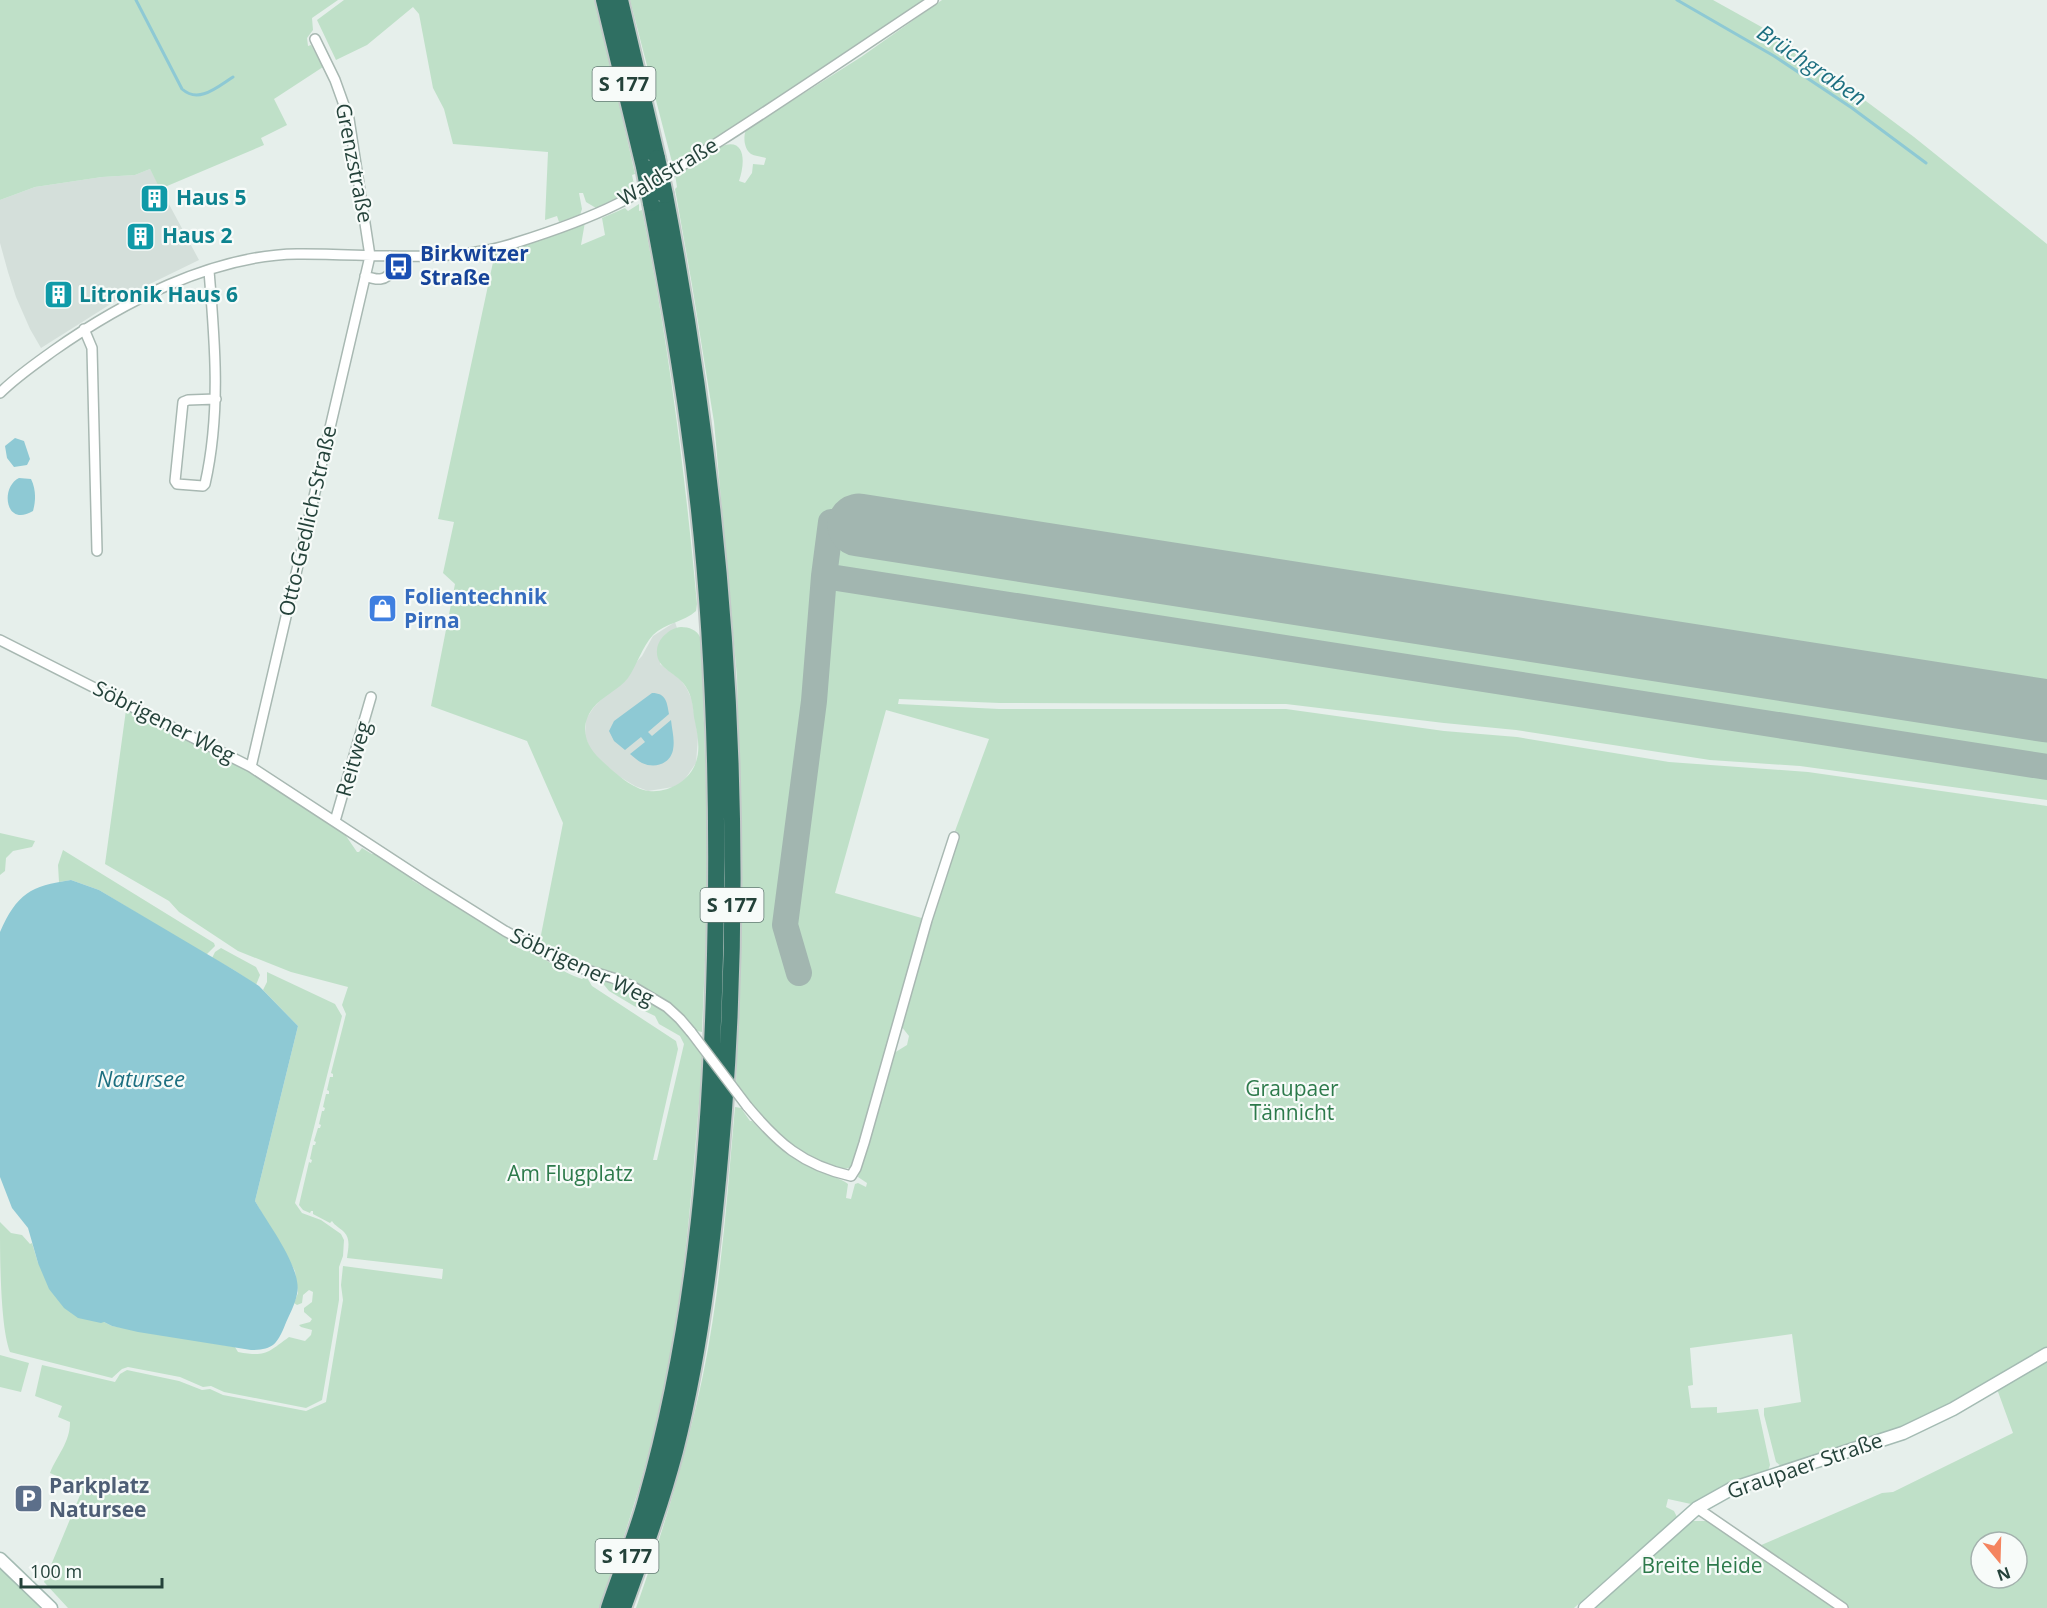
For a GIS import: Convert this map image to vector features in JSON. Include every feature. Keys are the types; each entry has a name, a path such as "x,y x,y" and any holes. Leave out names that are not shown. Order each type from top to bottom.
{"highway":[{"name":"S 177","path":"604,0 651,162"},
{"name":"S 177","path":"609,1608 646,1503 679,1365 690,1294 710,1090 718,872 708,618 689,424 668,288 658,199 620,0"},
{"name":"S 177","path":"623,1608 652,1528 674,1452 693,1372 705,1301 729,1037 733,870 729,712 723,615 703,421 682,285 658,199"}],"street":[{"name":"Waldstraße","path":"370,256 474,252 503,246 586,218 618,204 789,97 933,0"},
{"name":"Grenzstraße","path":"315,39 335,80 349,119 370,256"},
{"path":"0,393 84,328 147,294 209,271 240,262 285,255 370,256"},
{"name":"Otto-Gedlich-Straße","path":"251,767 370,256"},
{"path":"365,276 376,280 387,277 392,270 390,256"},
{"path":"209,271 215,337 216,399 215,425 206,484 203,486 177,484 175,481 183,402 216,399"},
{"path":"84,328 92,348 97,551"},
{"name":"Söbrigener Weg","path":"0,640 251,767 427,882 538,950 564,963 613,978 648,995 680,1018 747,1106 779,1142 825,1169 851,1176 864,1143 927,920 954,837"},
{"name":"Reitweg","path":"335,822 371,697"},
{"name":"Graupaer Straße","path":"1585,1608 1696,1508 1731,1489 1903,1433 1953,1409 2047,1354"},
{"path":"1696,1508 1843,1608"},
{"path":"0,1559 51,1608"}],"shaded area":[{"path":"150,169 199,260 117,300 41,348 16,297 8,272 0,243 0,200 35,187 102,177 135,175"},
{"path":"675,622 677,628 666,634 660,664 681,680 692,700 698,737 696,763 683,782 673,787 648,791 615,774 591,751 585,736 586,719 594,707 642,656 653,636"}],"green space":[{"path":"0,0 338,0 312,18 313,30 307,38 308,46 311,45 323,67 274,99 287,125 261,138 264,145 160,189 150,169 135,175 102,177 35,187 0,200"},
{"path":"344,0 594,0 635,174 632,175 635,189 596,208 586,202 583,193 579,193 582,209 580,215 559,222 557,216 545,220 548,152 453,144 444,109 433,88 419,14 413,7 367,45 336,60 317,20"},
{"path":"630,0 926,0 673,166"},
{"name":"Graupaer Tännicht","path":"942,0 1713,0 1783,39 1914,137 2047,244 2047,800 1800,766 1710,760 1516,730 1286,704 1000,703 899,699 898,704 999,709 1286,709 1444,731 1517,737 1669,762 1808,772 2047,806 2047,1347 1951,1405 1901,1429 1781,1466 1776,1462 1764,1408 1801,1402 1792,1334 1690,1348 1693,1385 1688,1386 1691,1408 1717,1407 1717,1413 1758,1409 1770,1465 1768,1471 1728,1484 1691,1504 1668,1499 1666,1507 1674,1511 1677,1517 1574,1608 636,1608 673,1493 703,1375 719,1275 735,1107 741,1108 750,1121 793,1158 848,1184 846,1198 851,1199 855,1184 866,1187 867,1183 858,1177 894,1053 907,1045 909,1036 901,1026 930,920 958,832 955,831 989,739 886,710 835,893 925,919 853,1167 839,1170 824,1165 783,1140 757,1113 736,1083 742,875 737,677 714,422 675,189 677,187 675,174 702,156 728,144 735,145 742,153 739,181 745,183 752,173 753,164 764,165 766,158 749,152 745,143 746,130 861,57"},
{"path":"639,204 639,211 642,210 668,357 697,604 696,611 691,615 653,635 628,678 593,708 585,728 588,741 595,754 616,774 636,787 649,791 664,790 684,780 693,769 698,751 692,702 682,682 660,662 657,650 662,638 677,628 690,628 699,635 702,644 703,666 708,854 702,1032 697,1031 685,1016 683,1017 670,1006 564,959 539,945 563,823 527,741 431,706 455,584 443,573 454,522 438,519 495,253 585,222 581,245 605,235 602,218 625,208 628,211"},
{"name":"Am Flugplatz","path":"126,710 265,780 344,833 357,852 362,848 372,854 375,853 413,877 412,880 516,942 516,947 521,949 524,947 574,976 582,979 586,976 592,986 676,1041 678,1049 653,1160 657,1160 684,1044 680,1036 659,1024 655,1016 609,991 600,980 602,978 635,993 666,1012 684,1029 683,1031 703,1056 686,1248 669,1363 656,1425 639,1487 599,1608 68,1608 44,1582 83,1488 50,1473 66,1443 70,1422 58,1417 62,1406 35,1396 42,1365 115,1382 120,1374 127,1370 179,1381 202,1390 210,1389 223,1395 306,1411 326,1402 343,1300 341,1285 343,1266 442,1279 443,1269 347,1258 348,1241 344,1232 332,1221 330,1223 313,1214 313,1211 310,1213 303,1210 299,1205 309,1162 311,1163 312,1160 310,1159 313,1145 316,1142 314,1141 321,1125 319,1124 325,1108 323,1107 326,1094 329,1094 327,1090 330,1077 333,1077 331,1073 346,1014 342,1005 348,987 291,972 238,951 179,912 169,901 105,864"},
{"path":"0,833 35,841 32,847 13,851 6,858 5,871 0,875"},
{"path":"63,850 214,943 215,946 206,955 99,890 71,880 59,882 58,865"},
{"path":"221,948 256,967 260,975 256,985 212,958"},
{"path":"267,972 335,1004 342,1016 295,1203 302,1213 321,1220 341,1234 344,1240 343,1256 339,1267 339,1300 322,1400 306,1408 224,1392 211,1386 203,1387 180,1377 128,1367 112,1378 10,1352 2,1308 0,1222 11,1233 22,1235 30,1244 32,1243 38,1263 104,1322 112,1326 235,1347 238,1352 255,1354 271,1350 289,1337 305,1341 311,1335 312,1330 299,1325 310,1322 312,1319 304,1312 304,1308 312,1302 313,1292 309,1290 303,1295 302,1303 297,1305 294,1303 298,1293 295,1271 255,1201 298,1026 263,990 267,982"},
{"path":"0,1355 29,1363 21,1392 0,1387"},
{"path":"2047,1360 2047,1608 1848,1608 1759,1546 1882,1493 1893,1492 2013,1433 1997,1389"},
{"name":"Breite Heide","path":"1708,1519 1838,1608 1593,1608 1690,1521"},
{"path":"0,1564 45,1608 0,1608"}],"water":[{"path":"15,438 24,441 30,459 27,465 14,467 7,458 5,446"},
{"path":"19,478 31,479 35,491 33,511 24,515 16,514 8,504 9,489"},
{"path":"652,693 663,696 669,714 648,732 652,736 671,720 674,742 669,759 661,764 647,765 630,754 645,742 641,737 625,750 614,741 609,731 614,721"},
{"name":"Natursee","path":"71,880 99,890 259,986 298,1026 255,1201 290,1260 297,1284 295,1302 282,1332 276,1342 269,1347 251,1350 138,1332 104,1322 78,1318 64,1308 49,1289 38,1263 28,1228 12,1208 0,1177 0,932 12,909 26,894 45,885"}],"waterway":[{"path":"136,0 182,89 195,95 201,94 233,77"},
{"name":"Brüchgraben","path":"1677,0 1774,56 1852,108 1926,163"}],"taxiway":[{"path":"859,525 831,522 824,576 2047,767"},
{"path":"799,973 785,925 814,701 824,576"}],"runway":[{"path":"859,525 2047,711"}],"place":[{"name":"Haus 5","path":"155,198"},
{"name":"Haus 2","path":"141,236"},
{"name":"Birkwitzer Straße","path":"399,266"},
{"name":"Litronik Haus 6","path":"58,295"},
{"name":"Folientechnik Pirna","path":"383,609"},
{"name":"Parkplatz Natursee","path":"28,1498"}]}
